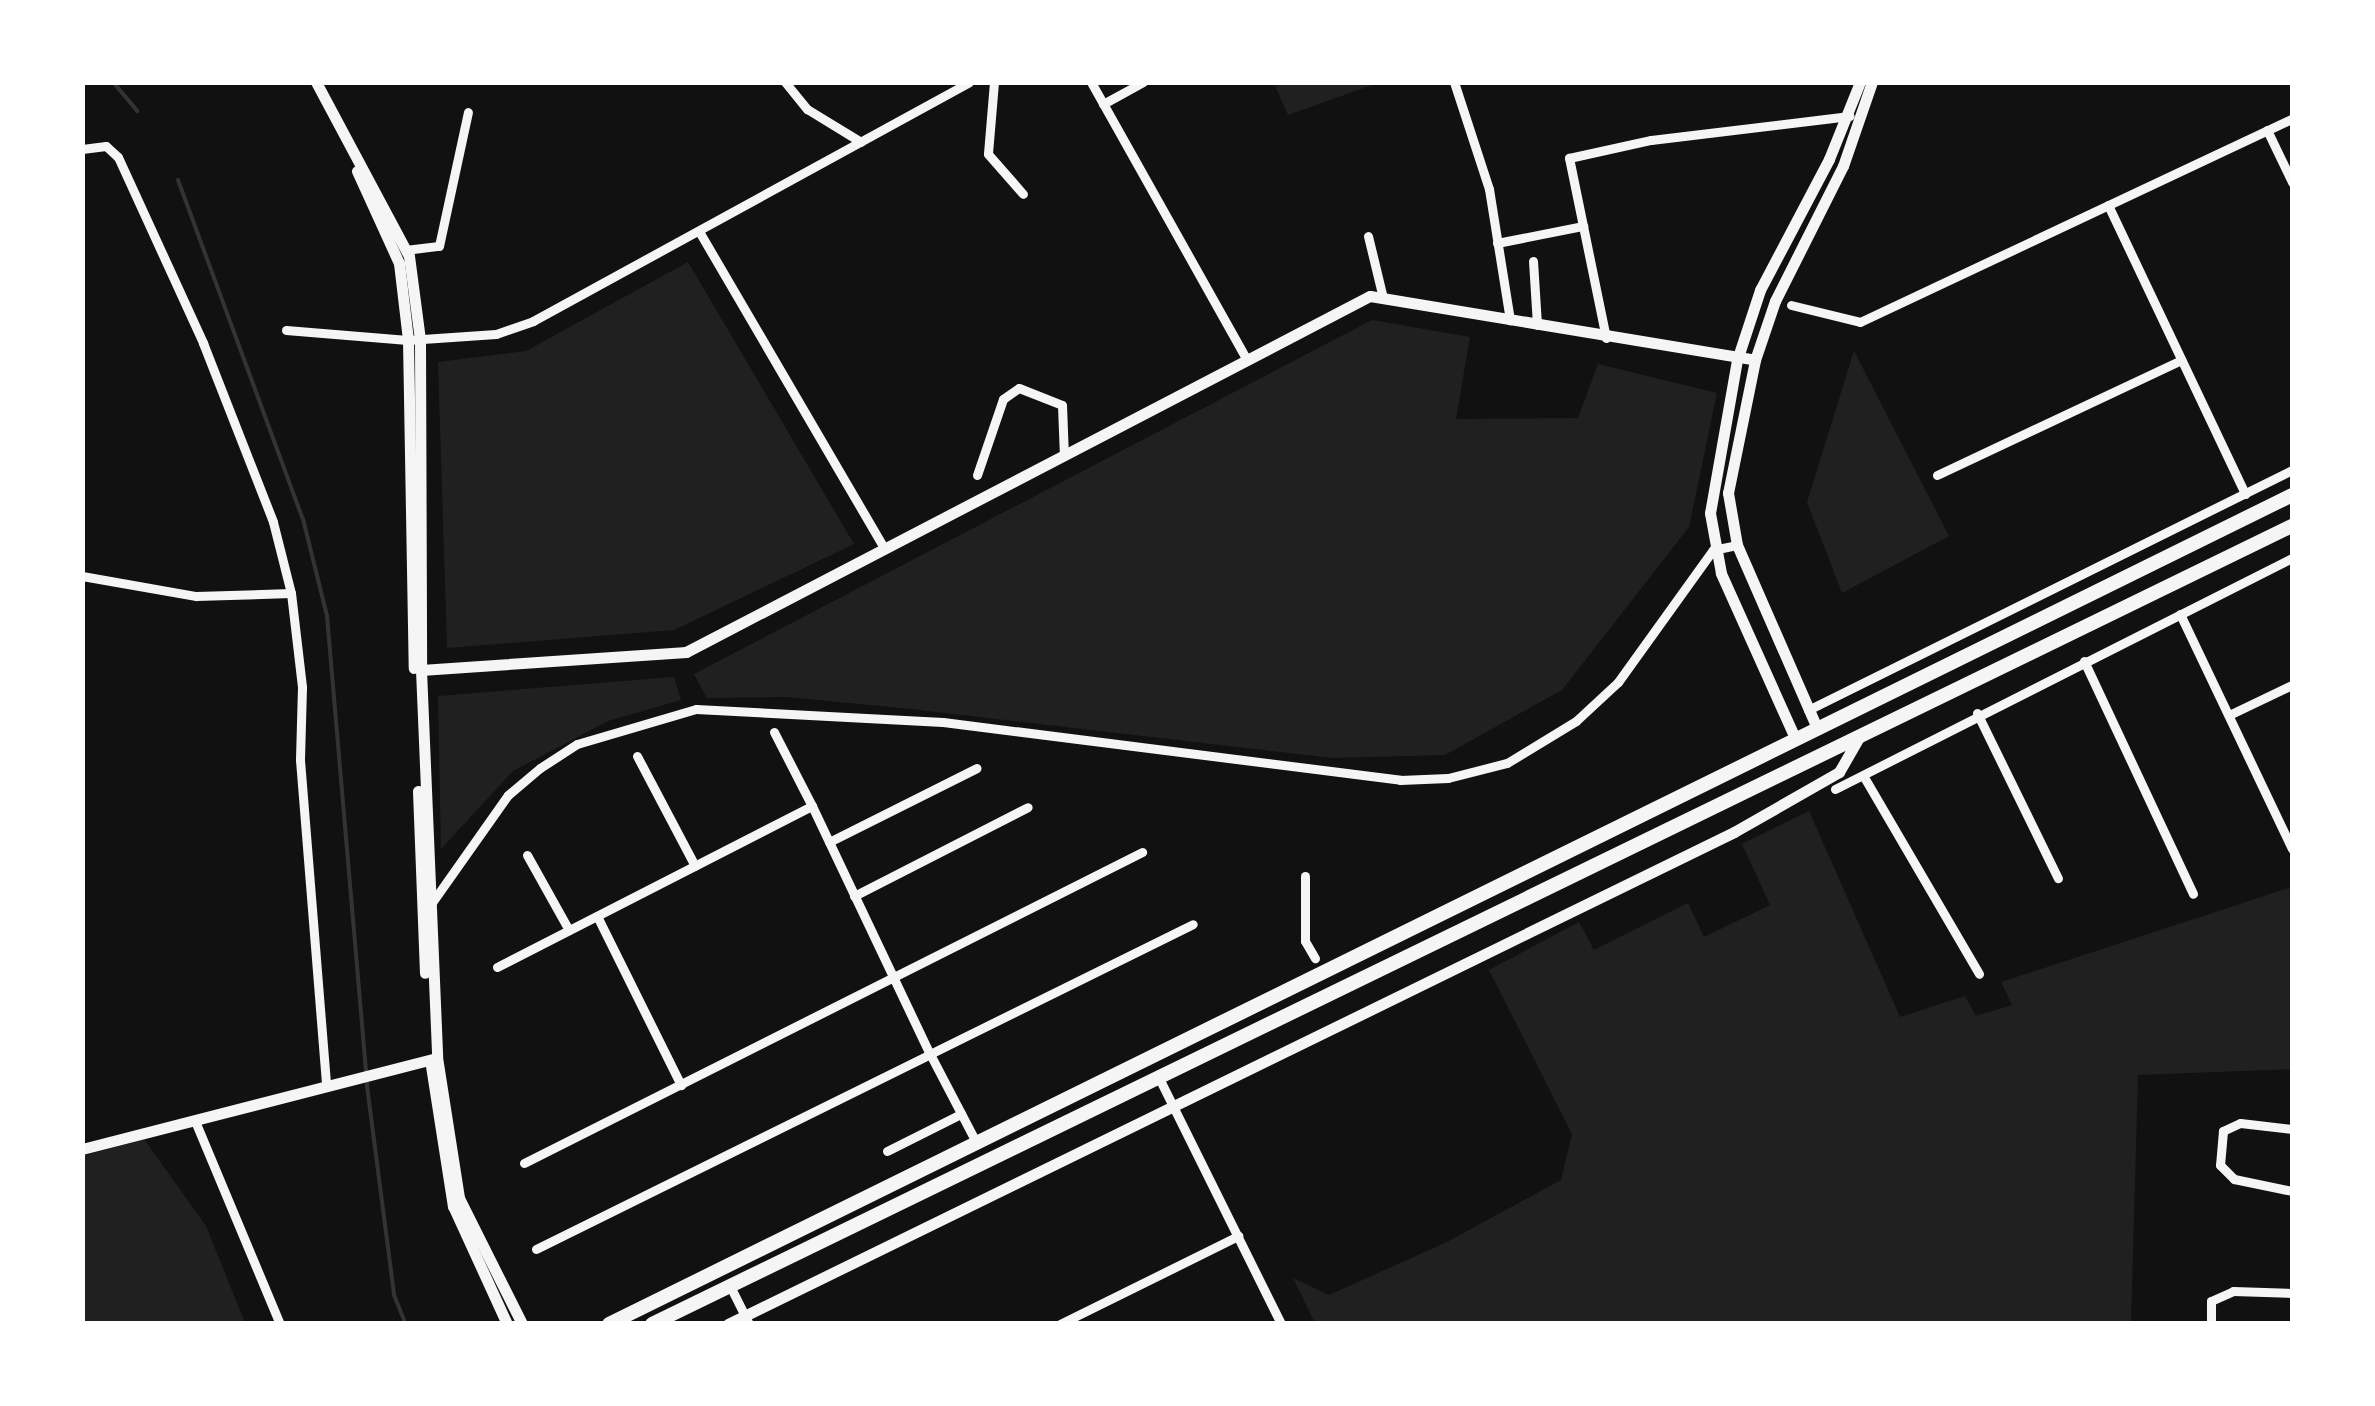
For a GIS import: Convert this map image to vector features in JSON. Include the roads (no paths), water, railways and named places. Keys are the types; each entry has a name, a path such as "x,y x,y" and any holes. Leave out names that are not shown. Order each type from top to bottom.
{"main road":[{"path":"609,1324 2292,495"},
{"path":"652,1324 2292,526"}],"street":[{"path":"316,82 405,250 414,340 434,1058 454,1206 507,1324"},
{"path":"286,330 414,340 496,334 533,322 969,82"},
{"path":"994,82 988,154 1023,194"},
{"path":"1091,82 1247,360"},
{"path":"1104,104 1143,82"},
{"path":"1454,82 1489,189 1510,320"},
{"path":"1795,738 1713,550 1710,513 1737,360 1760,290 1850,116 1860,82"},
{"path":"1816,728 1738,545 1728,493 1754,360 1775,301 1843,166 1872,82"},
{"path":"785,83 807,109 862,142"},
{"path":"405,250 439,246 468,112"},
{"path":"1606,340 1570,158 1650,140 1850,116"},
{"path":"1791,305 1860,322 2292,119"},
{"path":"2267,130 2292,182"},
{"path":"82,149 106,146 118,157 205,348 273,522 291,593 326,1084"},
{"path":"351,148 362,187 399,263 414,340 434,1058 459,1198 522,1324"},
{"path":"1829,159 1843,166"},
{"path":"2108,205 2244,494"},
{"path":"1496,243 1583,226"},
{"path":"700,232 886,548"},
{"path":"1368,236 1383,298"},
{"path":"1533,261 1536,325"},
{"path":"422,670 686,652 1370,296 1606,340 1754,360"},
{"path":"1937,475 2181,360"},
{"path":"977,475 1003,399 1018,388 1062,405 1064,456"},
{"path":"1808,710 2292,470"},
{"path":"430,908 508,794 540,768 614,730 696,708 943,722 1400,780 1448,778 1507,763 1576,721 1618,682 1713,550 1738,545"},
{"path":"1836,790 1977,713 2292,558"},
{"path":"82,576 196,596 291,593"},
{"path":"2180,614 2292,849"},
{"path":"1752,644 1776,634"},
{"path":"2084,661 2194,894"},
{"path":"1774,689 1796,681"},
{"path":"2229,715 2292,685"},
{"path":"1977,713 2058,878"},
{"path":"774,732 976,1142"},
{"path":"728,1324 747,1319 1734,832 1838,772 1858,739"},
{"path":"637,756 696,866"},
{"path":"829,842 978,768"},
{"path":"1864,777 1979,974"},
{"path":"497,967 812,806"},
{"path":"854,896 1028,807"},
{"path":"524,1163 1142,852"},
{"path":"527,855 569,930"},
{"path":"1306,876 1305,941 1315,958"},
{"path":"597,916 681,1085"},
{"path":"536,1249 1192,924"},
{"path":"82,1149 434,1058"},
{"path":"1158,1076 1281,1324"},
{"path":"887,1151 962,1114"},
{"path":"195,1121 280,1324"},
{"path":"2292,1129 2240,1122 2223,1131 2220,1165 2234,1179 2292,1191"},
{"path":"1066,1322 1238,1236"},
{"path":"730,1286 747,1319"},
{"path":"2212,1324 2211,1302 2233,1291 2292,1293"}],"waterway":[{"path":"113,82 137,111"},
{"path":"178,180 303,519 327,616 367,1086 394,1295 406,1324"}]}
